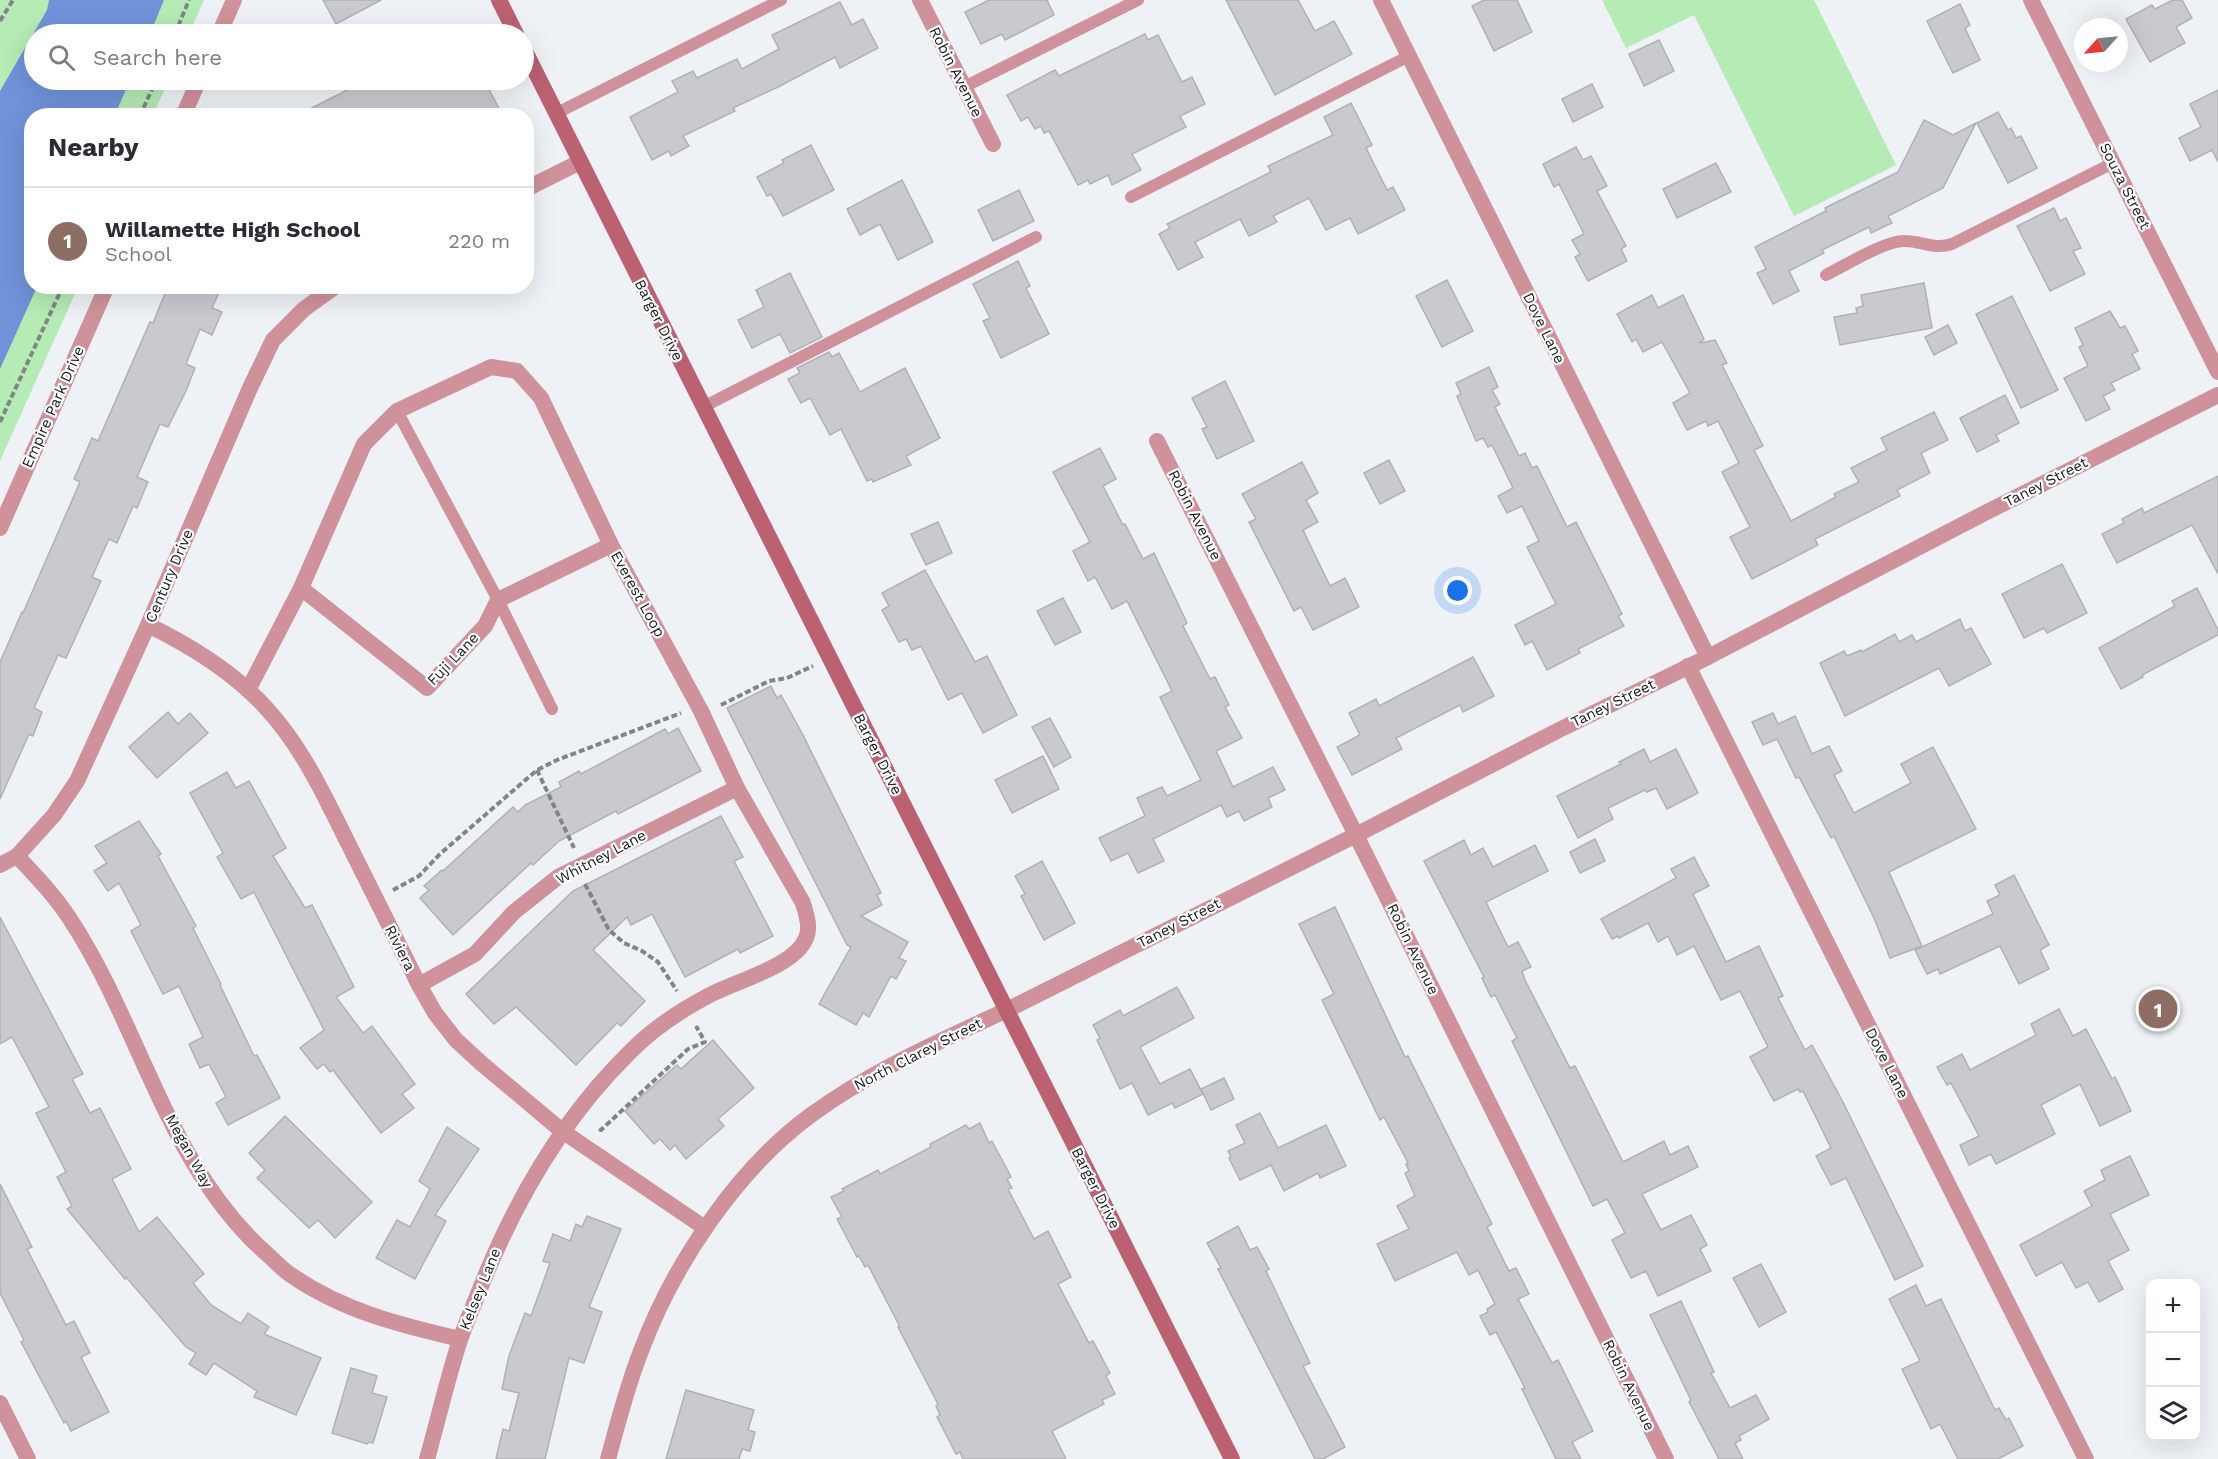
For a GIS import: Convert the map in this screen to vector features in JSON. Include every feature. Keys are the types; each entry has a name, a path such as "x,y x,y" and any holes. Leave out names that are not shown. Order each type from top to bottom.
{"main road":[{"path":"499,0 511,24"},
{"name":"Barger Drive","path":"534,70 1232,1459"}],"street":[{"path":"223,24 234,0"},
{"name":"Robin Avenue","path":"920,0 993,144"},
{"name":"Dove Lane","path":"1381,0 1708,657"},
{"name":"Souza Street","path":"2031,0 2218,372"},
{"path":"187,108 195,90"},
{"path":"534,185 580,162"},
{"name":"Empire Park Drive","path":"0,528 103,294"},
{"name":"Century Drive","path":"0,865 17,856 54,815 77,781 273,340 304,309 325,294"},
{"name":"Everest Loop","path":"248,690 301,588 364,444 397,411 491,367 517,371 541,398 611,545 701,711 737,788 802,903 808,921 806,938 796,952 782,962 687,1008 664,1022 630,1051 594,1088 562,1131"},
{"name":"Taney Street","path":"1007,1010 1356,835 1559,730 1708,657 2218,395"},
{"name":"Robin Avenue","path":"1157,441 1666,1459"},
{"path":"498,600 611,545"},
{"name":"Fuji Lane","path":"301,588 427,688 485,626 498,600"},
{"name":"Riviera","path":"148,625 189,646 248,690 267,709 296,746 316,780 419,985 435,1013 456,1040 562,1131 705,1228"},
{"name":"Dove Lane","path":"1688,666 2086,1459"},
{"name":"Whitney Lane","path":"419,985 475,954 514,912 558,877 737,788"},
{"name":"Megan Way","path":"17,856 44,885 69,918 94,960 187,1153 218,1202 250,1239 290,1274 339,1303 390,1322 460,1339"},
{"name":"North Clarey Street","path":"608,1459 641,1350 665,1296 705,1228 735,1189 756,1166 810,1116 851,1088 904,1059 1007,1010"},
{"name":"Kelsey Lane","path":"427,1459 460,1339 490,1263 522,1195 562,1131"},
{"path":"0,1403 28,1459"}],"lane":[{"path":"555,114 781,0"},
{"path":"964,87 1138,0"},
{"path":"1131,197 1409,56"},
{"path":"1826,275 1890,244 1904,240 1941,248 1952,244 2113,163"},
{"path":"703,407 1036,237"},
{"path":"397,411 498,600 552,709"}],"path":[{"path":"0,21 14,0"},
{"path":"179,24 189,0"},
{"path":"144,108 152,90"},
{"path":"0,422 59,294"},
{"path":"376,898 419,876 440,854 537,770 557,760 686,711 701,711 717,707 769,681 787,678 830,659"},
{"path":"537,770 574,847 582,879 609,930 624,943 658,962 668,975 705,1042 688,1049 601,1130 576,1112"}],"green space":[{"path":"0,0 204,0 193,24 24,24 24,90 164,90 156,108 24,108 24,294 75,294 0,461"},
{"path":"1602,0 1814,0 1896,165 1794,216 1694,15 1626,48"}],"water":[{"path":"49,0 164,0 154,24 39,24 47,10"},
{"path":"24,50 24,90 126,90 118,108 24,108 24,294 34,294 0,369 0,91"}],"building":[{"path":"323,0 381,0 336,24"},
{"path":"989,0 1047,0 1054,15 1005,40 1002,34 981,44 965,12"},
{"path":"1226,0 1298,0 1315,31 1334,21 1352,54 1275,95"},
{"path":"1484,0 1517,0 1532,32 1494,51 1472,6"},
{"path":"2173,0 2182,0 2192,18 2176,27 2185,43 2150,62 2128,23 2128,18 2152,5 2155,9"},
{"path":"840,2 852,25 863,19 878,48 840,68 835,57 683,136 689,146 671,156 669,151 652,160 630,117 678,92 672,81 693,71 697,78 737,59 742,69 779,49 772,35"},
{"path":"1960,4 1970,25 1965,28 1980,60 1953,73 1927,21"},
{"path":"1145,34 1148,40 1158,35 1182,82 1192,77 1205,104 1180,116 1186,127 1132,154 1141,170 1112,185 1108,175 1090,184 1088,180 1078,185 1049,131 1044,133 1041,126 1035,129 1028,117 1021,121 1007,95 1055,70 1059,76"},
{"path":"1659,40 1674,71 1644,86 1629,54"},
{"path":"1592,84 1603,107 1573,122 1562,99"},
{"path":"347,90 489,90 499,108 312,108"},
{"path":"2218,90 2218,162 2212,150 2190,161 2179,138 2201,127 2190,104"},
{"path":"1351,103 1372,145 1366,148 1387,190 1393,187 1405,210 1358,234 1350,218 1326,230 1309,198 1273,216 1277,222 1249,236 1240,219 1195,242 1203,257 1178,270 1159,234 1170,228 1167,224 1271,172 1268,166 1333,135 1324,117"},
{"path":"1998,112 2008,130 2011,128 2016,138 2021,136 2037,168 2008,183 1977,123"},
{"path":"1924,120 1953,135 1976,123 1943,188 1888,216 1892,223 1871,233 1869,227 1822,250 1824,253 1789,271 1799,291 1773,304 1757,273 1766,269 1755,247 1826,211 1825,208 1898,172"},
{"path":"811,145 834,190 783,216 771,194 767,196 757,177 784,163 782,160"},
{"path":"1576,147 1583,160 1591,156 1607,186 1597,191 1626,246 1621,249 1627,261 1588,281 1575,257 1580,254 1572,240 1584,234 1559,184 1554,187 1543,164"},
{"path":"1716,163 1731,192 1677,218 1663,189"},
{"path":"902,180 933,242 898,260 880,224 860,235 847,209"},
{"path":"1019,190 1034,221 993,241 978,210"},
{"path":"2054,208 2060,221 2066,218 2081,248 2073,251 2085,274 2050,291 2017,226"},
{"path":"1018,261 1030,286 1026,288 1049,334 1001,358 983,321 990,318 973,284"},
{"path":"790,273 822,337 790,353 780,334 752,348 738,320 764,307 756,290"},
{"path":"1447,280 1473,331 1442,347 1416,296"},
{"path":"1924,283 1932,328 1840,345 1834,317 1857,313 1856,308 1863,306 1861,295"},
{"path":"165,294 218,294 212,308 222,312 212,335 200,329 186,364 195,368 186,391 168,427 160,424 137,477 148,482 137,508 133,506 117,543 109,539 92,577 101,581 66,658 58,655 34,708 42,712 33,736 29,734 0,799 0,662 80,482 74,479 92,438 98,441 150,322 153,323"},
{"path":"1652,295 1658,308 1683,295 1704,339 1699,343 1715,340 1727,363 1722,365 1763,446 1754,450 1791,521 1836,497 1834,494 1859,482 1851,468 1887,450 1881,438 1934,412 1948,440 1921,453 1930,473 1897,490 1900,496 1815,539 1818,545 1752,579 1730,537 1750,527 1722,472 1739,463 1718,421 1708,426 1706,421 1687,430 1673,403 1690,393 1662,342 1643,352 1636,339 1632,342 1617,314"},
{"path":"2012,296 2058,390 2021,408 1976,314"},
{"path":"2110,311 2120,328 2125,326 2138,351 2132,354 2140,369 2111,383 2115,390 2103,396 2110,409 2086,421 2064,378 2088,366 2079,347 2083,345 2075,328"},
{"path":"1948,325 1957,343 1934,355 1925,337"},
{"path":"829,352 832,357 839,353 860,392 905,368 940,438 906,456 911,465 873,482 872,479 867,481 841,429 830,435 810,398 801,403 788,379 800,373 797,368"},
{"path":"1489,367 1498,387 1492,390 1500,404 1495,407 1519,456 1525,453 1532,468 1537,466 1567,527 1576,522 1622,614 1618,616 1624,626 1578,649 1580,653 1547,670 1532,641 1525,645 1515,625 1556,604 1527,547 1539,541 1522,506 1507,513 1498,496 1513,488 1492,445 1488,447 1483,438 1476,441 1457,396 1461,394 1456,383"},
{"path":"1225,381 1254,441 1217,459 1202,429 1207,427 1192,398"},
{"path":"2005,395 2019,423 1996,435 1999,441 1977,452 1960,418"},
{"path":"1100,448 1116,479 1103,486 1143,559 1154,553 1187,623 1183,626 1210,679 1215,677 1229,705 1225,707 1242,738 1216,751 1233,787 1273,767 1285,790 1268,798 1272,807 1244,821 1239,811 1227,817 1221,805 1153,839 1164,861 1138,873 1128,853 1111,861 1099,838 1145,816 1137,798 1162,787 1167,796 1201,780 1160,697 1172,691 1127,601 1112,609 1095,577 1088,581 1073,551 1090,542 1053,472"},
{"path":"1389,460 1405,491 1380,504 1364,473"},
{"path":"1302,462 1318,493 1306,500 1318,522 1303,530 1330,586 1345,578 1359,607 1313,630 1301,607 1294,611 1249,522 1256,519 1242,494"},
{"path":"2218,476 2218,574 2192,525 2117,563 2102,534 2124,523 2122,519 2142,508 2144,513"},
{"path":"938,522 952,553 926,565 911,534"},
{"path":"2062,564 2087,613 2047,633 2044,628 2024,638 2002,594"},
{"path":"925,570 975,662 987,656 1017,715 983,733 962,693 948,700 921,646 912,650 906,639 899,642 882,610 889,606 882,593"},
{"path":"2197,588 2218,630 2218,635 2142,675 2143,677 2121,689 2099,648 2175,606 2172,601"},
{"path":"1063,598 1081,632 1055,645 1037,611"},
{"path":"1960,619 1965,631 1971,628 1991,664 1949,686 1939,668 1845,716 1820,663 1844,651 1847,656 1861,650 1862,652 1895,634 1899,642 1912,635 1916,642"},
{"path":"1473,657 1494,696 1463,712 1460,705 1396,738 1402,749 1352,775 1337,747 1360,735 1349,713 1376,699 1379,706"},
{"path":"771,686 777,698 781,695 803,735 881,893 877,895 882,905 861,916 908,942 899,958 906,961 896,979 891,976 869,1017 863,1013 856,1025 819,1004 851,947 847,945 727,708"},
{"path":"168,712 178,724 190,713 208,733 157,778 129,747"},
{"path":"1773,713 1778,724 1795,716 1812,754 1829,746 1842,771 1834,775 1854,813 1911,783 1901,764 1933,747 1976,829 1889,872 1922,946 1890,958 1874,918 1834,836 1831,838 1799,777 1796,778 1777,739 1763,745 1752,722"},
{"path":"1050,718 1071,757 1054,767 1032,727"},
{"path":"678,728 701,771 618,814 616,811 559,841 533,865 531,863 453,935 420,898 429,890 424,886 513,807 518,812 525,805 561,787 559,782 579,771 581,774 665,729 668,734"},
{"path":"1644,749 1650,762 1676,749 1698,793 1667,809 1656,788 1647,792 1645,790 1608,808 1613,819 1578,838 1557,796 1621,764 1619,762"},
{"path":"1043,756 1059,789 1012,813 995,780"},
{"path":"227,772 236,788 249,781 286,848 273,856 305,908 312,905 354,987 336,997 363,1033 372,1026 415,1084 402,1094 414,1108 381,1133 333,1070 330,1072 324,1064 317,1069 300,1048 324,1030 254,892 241,899 217,857 223,853 190,793"},
{"path":"721,816 743,857 734,861 773,936 740,953 738,949 685,977 652,914 631,925 627,917 593,950 645,1001 621,1026 617,1023 576,1065 516,1007 494,1024 466,994 573,891"},
{"path":"139,821 161,854 158,856 196,926 193,928 254,1056 257,1055 280,1098 228,1125 216,1103 226,1097 209,1064 200,1068 189,1044 203,1037 179,986 163,994 131,931 141,925 119,883 108,891 94,871 107,863 95,846"},
{"path":"1595,839 1605,861 1580,873 1570,852"},
{"path":"1464,840 1471,855 1483,848 1493,867 1535,845 1548,871 1486,902 1508,947 1518,942 1531,967 1522,971 1525,980 1570,1068 1575,1066 1623,1162 1664,1141 1670,1155 1688,1146 1698,1167 1642,1194 1661,1230 1691,1215 1707,1245 1700,1249 1711,1271 1658,1296 1646,1271 1631,1278 1612,1240 1625,1233 1607,1199 1593,1206 1512,1041 1517,1038 1495,995 1491,997 1482,978 1484,977 1424,861"},
{"path":"1694,857 1709,886 1693,894 1726,962 1759,946 1783,996 1778,998 1805,1050 1812,1045 1844,1104 1923,1266 1895,1280 1846,1178 1831,1185 1816,1156 1831,1148 1803,1091 1800,1092 1798,1089 1774,1101 1750,1057 1768,1047 1740,991 1721,1000 1694,946 1677,955 1668,936 1658,942 1648,923 1619,938 1618,936 1612,939 1601,919 1676,878 1671,869"},
{"path":"1042,861 1075,923 1044,940 1021,896 1025,894 1015,876"},
{"path":"2014,875 2049,945 2040,950 2049,969 2019,984 2000,946 1940,974 1938,969 1927,974 1915,950 1993,914 1987,901 2000,895 1995,885"},
{"path":"1335,907 1405,1057 1408,1056 1492,1224 1487,1227 1509,1271 1516,1268 1529,1294 1518,1299 1552,1363 1558,1360 1593,1431 1572,1442 1581,1459 1556,1459 1522,1389 1525,1388 1496,1332 1490,1335 1480,1316 1488,1312 1487,1309 1495,1304 1478,1270 1469,1275 1457,1252 1395,1281 1377,1244 1409,1229 1397,1206 1415,1196 1405,1173 1409,1171 1406,1164 1408,1163 1384,1117 1380,1120 1322,1000 1334,994 1299,924"},
{"path":"0,917 83,1074 72,1079 90,1113 100,1108 131,1169 112,1179 139,1232 157,1217 204,1274 193,1283 211,1305 241,1324 248,1313 269,1327 264,1334 321,1358 296,1415 254,1397 257,1391 214,1363 206,1375 189,1364 196,1353 186,1347 126,1277 125,1279 67,1209 72,1206 57,1177 66,1172 36,1113 49,1107 12,1037 0,1044"},
{"path":"1177,987 1194,1018 1140,1047 1160,1084 1190,1069 1203,1094 1175,1108 1172,1103 1148,1115 1132,1083 1120,1089 1097,1040 1100,1038 1093,1025 1120,1010 1123,1016"},
{"path":"2059,1009 2073,1036 2086,1029 2112,1079 2115,1077 2131,1111 2100,1126 2080,1084 2041,1105 2055,1134 1996,1164 1991,1154 1969,1165 1960,1145 1979,1136 1951,1083 1947,1085 1937,1067 1962,1054 1970,1070 2036,1035 2031,1024"},
{"path":"713,1040 754,1088 718,1119 724,1126 686,1159 675,1145 670,1150 660,1139 654,1144 625,1111 677,1065 681,1069"},
{"path":"1224,1078 1234,1099 1211,1110 1201,1089"},
{"path":"1260,1113 1278,1148 1326,1125 1346,1166 1320,1178 1318,1173 1284,1191 1271,1165 1240,1180 1228,1151 1245,1143 1236,1125"},
{"path":"285,1116 372,1202 335,1238 318,1220 309,1228 257,1178 265,1170 249,1153"},
{"path":"980,1123 989,1143 992,1141 1011,1177 1007,1179 1012,1188 1008,1189 1034,1239 1048,1231 1071,1277 1058,1284 1089,1343 1093,1341 1110,1373 1106,1376 1115,1394 1102,1400 1104,1404 1052,1431 1066,1459 963,1459 960,1452 956,1454 937,1417 940,1415 936,1406 938,1404 868,1265 865,1267 859,1256 857,1257 837,1219 842,1217 831,1197 878,1170 880,1174 931,1147 930,1144 966,1125 969,1129"},
{"path":"447,1127 479,1149 435,1215 446,1221 415,1279 376,1258 397,1220 410,1227 430,1189 419,1181"},
{"path":"2130,1156 2149,1195 2110,1214 2129,1250 2108,1261 2123,1289 2099,1302 2088,1282 2076,1288 2062,1262 2036,1276 2020,1245 2092,1206 2084,1191 2105,1180 2101,1170"},
{"path":"0,1184 32,1247 27,1249 66,1325 74,1321 90,1353 81,1357 109,1412 71,1431 66,1421 64,1423 21,1342 24,1340 0,1293"},
{"path":"587,1216 621,1229 589,1307 602,1312 584,1363 569,1358 545,1459 496,1459 503,1429 509,1431 519,1393 502,1389 509,1356 525,1313 531,1316 550,1263 543,1261 553,1234 570,1241 576,1224 582,1227"},
{"path":"1238,1226 1250,1250 1257,1247 1269,1269 1266,1271 1310,1363 1303,1366 1345,1447 1323,1459 1315,1459 1207,1243"},
{"path":"1761,1264 1786,1312 1759,1327 1733,1278"},
{"path":"1916,1285 1926,1306 1941,1299 1995,1410 1999,1408 2006,1420 2009,1418 2023,1446 1998,1459 1958,1459 1940,1424 1931,1429 1902,1369 1920,1361 1889,1299"},
{"path":"1681,1301 1714,1372 1711,1373 1730,1408 1756,1395 1769,1419 1739,1436 1741,1440 1735,1443 1743,1459 1719,1459 1689,1402 1691,1400 1650,1315"},
{"path":"351,1368 377,1376 372,1393 387,1397 373,1443 367,1444 332,1433"},
{"path":"686,1390 754,1410 748,1430 755,1432 750,1451 742,1449 739,1459 666,1459"}],"place":[{"name":"Willamette High School","path":"2158,1009"}]}
